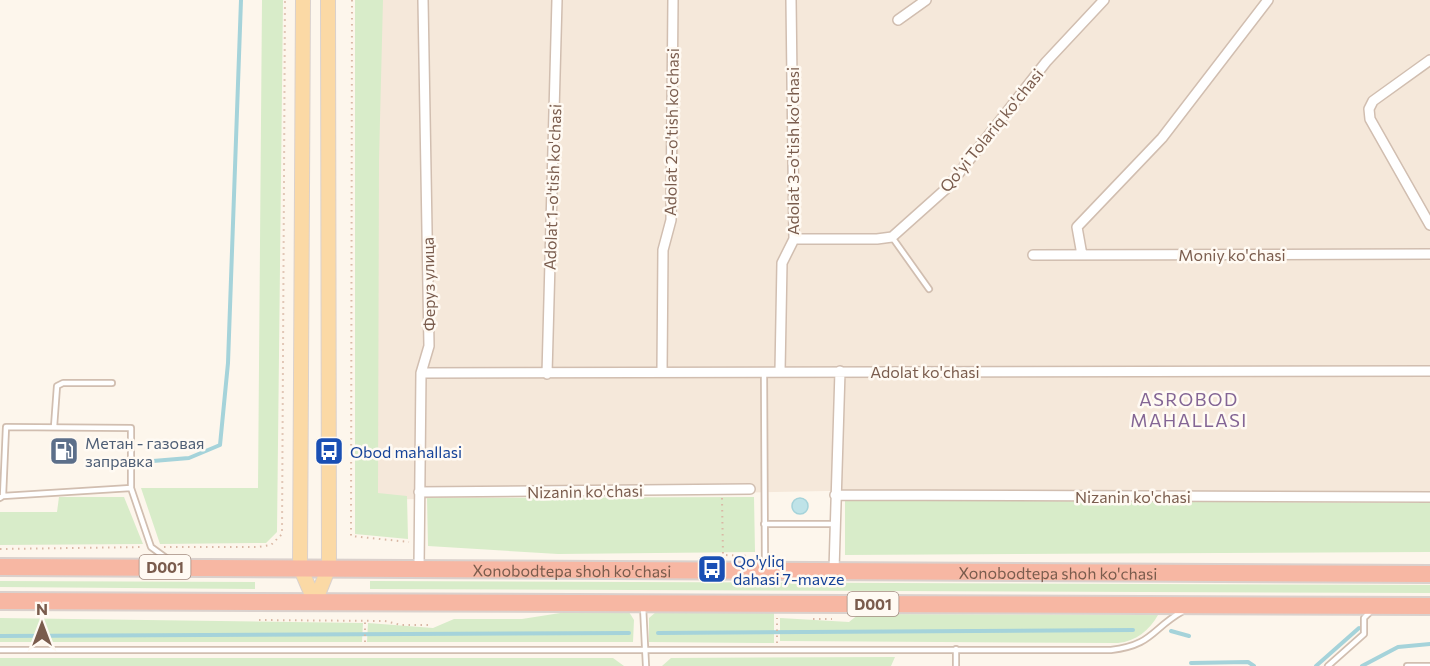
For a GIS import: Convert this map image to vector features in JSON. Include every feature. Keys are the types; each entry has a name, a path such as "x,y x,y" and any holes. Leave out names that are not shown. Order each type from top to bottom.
{"highway":[{"name":"Xonobodtepa shoh ko'chasi","path":"0,567 419,567 1430,574"},
{"name":"Xonobodtepa shoh ko'chasi","path":"0,601 1430,606"}],"main road":[{"path":"303,0 300,567 315,602"},
{"path":"315,602 329,567 328,0"}],"street":[{"name":"Феруз улица","path":"419,567 421,373 429,346 423,0"},
{"name":"Adolat 1-o'tish ko'chasi","path":"547,374 557,0"},
{"name":"Adolat 2-o'tish ko'chasi","path":"662,371 663,250 671,220 673,0"},
{"name":"Adolat 3-o'tish ko'chasi","path":"780,371 782,263 794,239 791,0"},
{"path":"898,20 926,0"},
{"name":"Qo'yi Tolariq ko'chasi","path":"892,237 948,187 1046,62 1104,0"},
{"path":"1082,255 1077,227 1162,138 1268,0"},
{"path":"1430,60 1373,101 1369,109 1370,119 1427,209 1430,225"},
{"path":"794,239 892,237"},
{"name":"Moniy ko'chasi","path":"1034,255 1430,254"},
{"path":"834,570 840,371"},
{"name":"Adolat ko'chasi","path":"421,373 1430,371"},
{"name":"Nizanin ko'chasi","path":"419,492 750,489"},
{"name":"Nizanin ko'chasi","path":"835,495 1430,497"}],"lane":[{"path":"892,237 929,289"},
{"path":"764,371 766,570"},
{"path":"54,427 57,386 63,383 112,383"},
{"path":"131,488 1,497 6,427 131,428 131,488 152,547 177,567"},
{"path":"764,524 835,524"},
{"path":"643,603 646,666"},
{"path":"0,650 1129,647 1146,641 1170,618 1194,605"},
{"path":"1328,666 1364,634 1364,618 1378,606"},
{"path":"956,649 956,666"},
{"path":"1407,666 1430,666"}],"path":[{"path":"0,549 259,547 271,545 282,534 285,0"},
{"path":"352,0 351,537 419,543"},
{"path":"259,620 365,620 432,626"},
{"path":"365,620 365,641"},
{"path":"777,623 777,639"}],"shaded area":[{"path":"369,0 1430,0 1430,494 826,491 366,500"}],"green space":[{"path":"262,0 283,0 277,532 266,543 160,544 141,488 258,488"},
{"path":"355,0 383,0 379,160 378,493 407,496 408,539 355,534"},
{"path":"59,497 124,497 143,544 0,545 0,512 57,512"},
{"path":"754,497 755,552 558,554 428,546 427,498"},
{"path":"845,500 1430,503 1430,552 845,555"},
{"path":"0,581 255,582 255,589 0,587"},
{"path":"370,581 1430,585 1430,593 370,589"},
{"path":"573,611 629,612 634,620 633,642 367,642 368,623 433,628 454,619 522,619"},
{"path":"656,612 774,612 774,643 649,642 649,618"},
{"path":"859,614 1158,615 1141,634 1131,640 1118,643 780,641 780,618 849,622"},
{"path":"0,618 363,623 362,642 0,642"},
{"path":"895,657 891,666 662,666 671,658"},
{"path":"0,658 613,658 624,666 0,666"}],"water":[{"path":"797,498 803,498 808,506 806,512 797,514 792,509 792,503"}],"waterway":[{"path":"141,462 189,458 220,445 228,363 241,0"},
{"path":"1316,666 1359,628"},
{"path":"658,633 1133,630"},
{"path":"1171,631 1189,636"},
{"path":"0,636 629,633"},
{"path":"1362,666 1398,647 1430,644"},
{"path":"1191,663 1248,662 1254,666"}],"place":[{"name":"Метан - газовая заправка","path":"64,451"},
{"name":"Obod mahallasi","path":"329,451"},
{"name":"Qo'yliq dahasi 7-mavze","path":"712,569"}],"district":[{"name":"ASROBOD MAHALLASI","path":"1189,409"}]}
